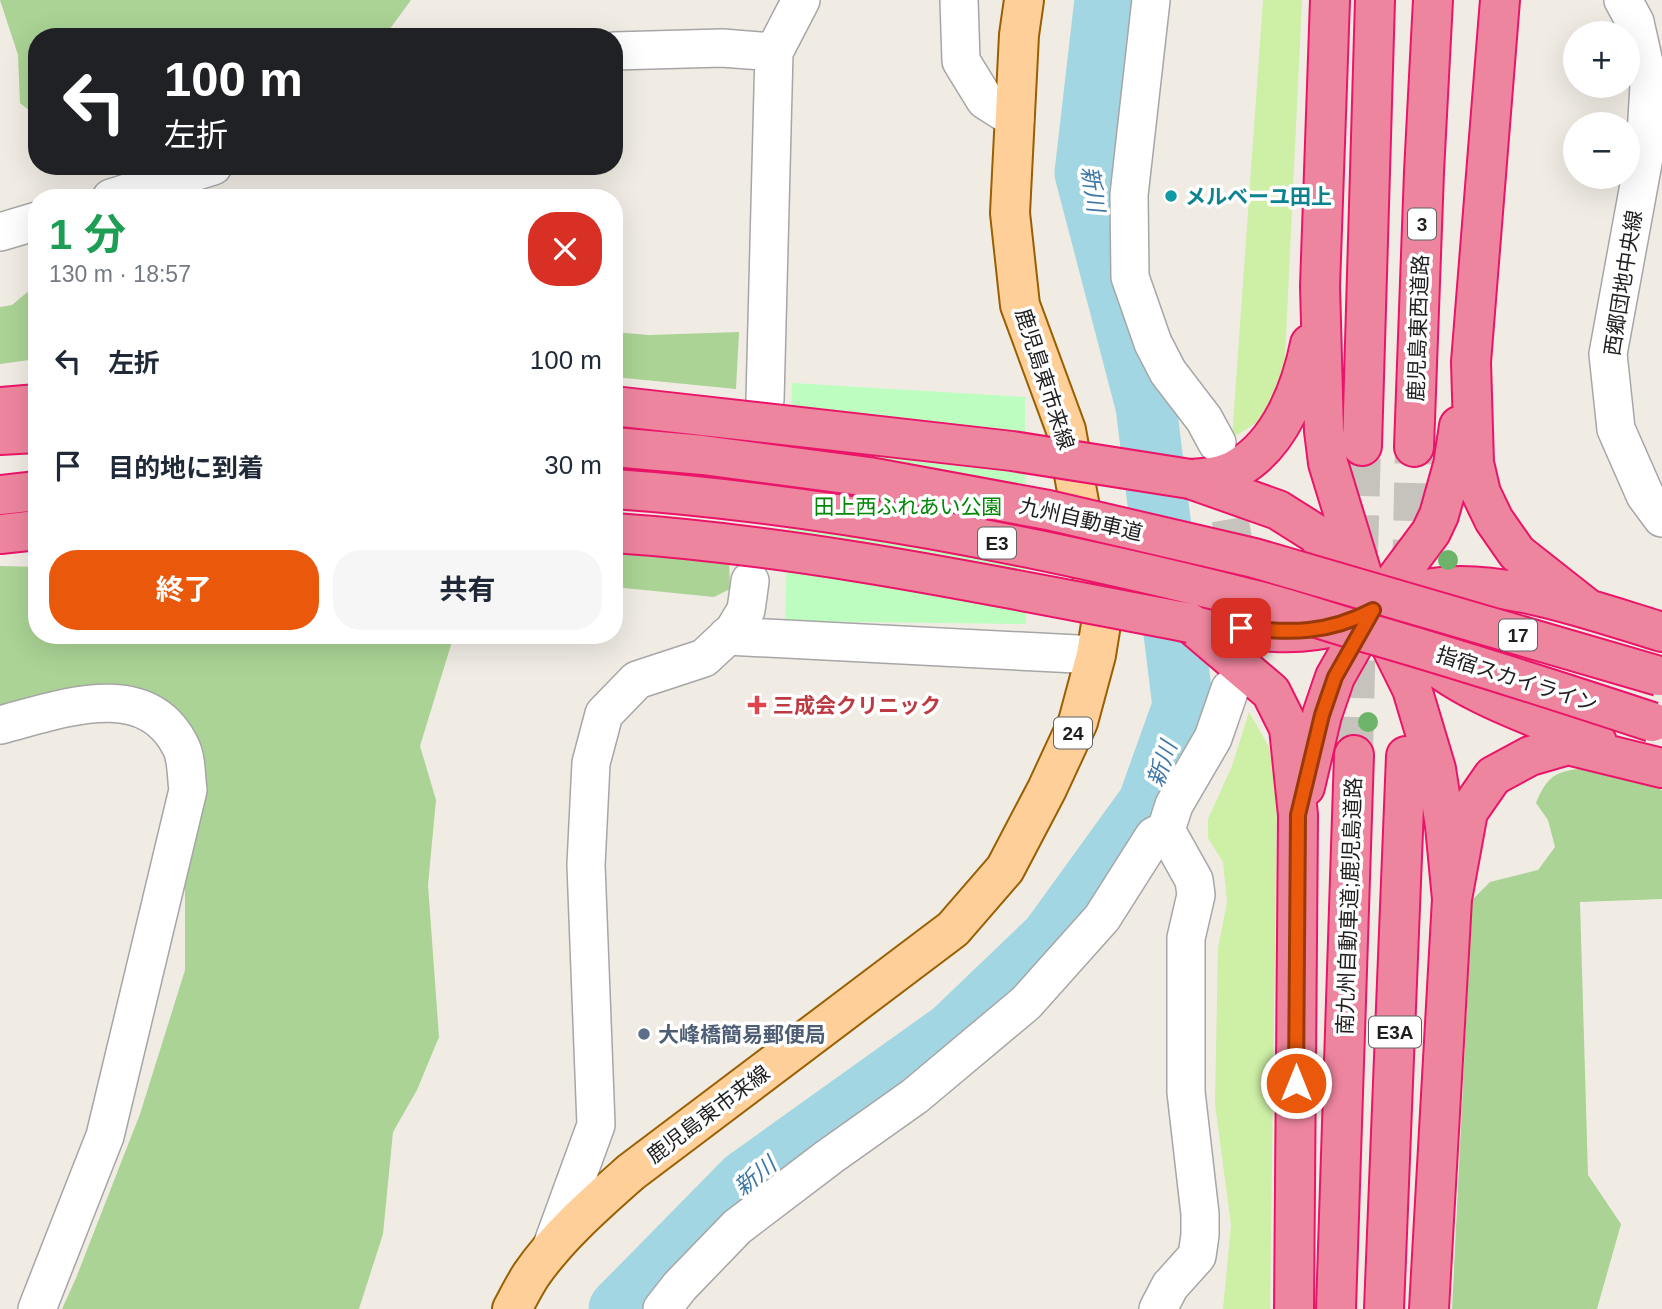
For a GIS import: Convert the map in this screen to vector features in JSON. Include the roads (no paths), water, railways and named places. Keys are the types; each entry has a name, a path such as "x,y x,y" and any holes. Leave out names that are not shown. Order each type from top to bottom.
{"highway":[{"path":"1330,0 1320,286 1324,431 1328,463 1374,613 1412,689 1436,769 1452,899"},
{"path":"1362,446 1375,0"},
{"name":"鹿児島東西道路","path":"1414,447 1433,0"},
{"path":"1298,815 1322,715 1335,677 1374,613 1431,532 1439,515 1453,464 1471,362 1500,0"},
{"path":"1190,479 1206,478 1238,468 1252,458 1276,429 1288,409 1306,364 1320,286"},
{"path":"1471,362 1474,463 1481,493 1494,520 1517,553 1588,609"},
{"path":"0,407 28,405"},
{"path":"623,407 1012,451 1190,479 1278,510 1316,534 1374,613 1426,660 1452,678 1510,707 1660,767"},
{"path":"0,435 28,433"},
{"name":"九州自動車道","path":"623,448 703,455 869,477 1048,510 1254,558 1374,613"},
{"name":"九州自動車道","path":"623,490 703,495 865,518 1041,551 1249,598 1374,613"},
{"path":"0,495 28,492"},
{"path":"0,534 28,531"},
{"path":"623,534 672,537 886,566 1190,623 1266,631 1301,632 1336,626 1432,588 1487,586 1588,609 1662,632"},
{"name":"指宿スカイライン","path":"1374,613 1661,676"},
{"name":"指宿スカイライン","path":"1374,613 1461,660 1657,723"},
{"path":"1190,623 1271,692 1289,728 1298,815 1294,1309"},
{"path":"1429,1309 1452,899 1468,812 1493,776 1530,756 1568,745 1660,767"},
{"name":"南九州自動車道;鹿児島道路","path":"1336,1309 1354,755"},
{"name":"E3A","path":"1384,1309 1406,756"}],"main road":[{"name":"鹿児島東市来線","path":"512,1309 549,1252 582,1216 631,1172 953,929 1004,869 1047,789 1078,722 1096,655 1101,624 1066,430 1020,305 1010,213 1019,36 1024,0"}],"street":[{"path":"959,0 961,61 985,100 1015,119"},
{"path":"1151,0 1129,195 1130,276 1153,343 1168,372 1204,419 1217,443"},
{"name":"西郷団地中央線","path":"1623,0 1635,22 1649,85 1645,152 1608,354 1616,429 1646,495 1662,518"},
{"path":"765,400 774,52 804,7"},
{"path":"623,51 722,48 774,52"},
{"path":"140,189 184,175"},
{"path":"0,232 28,224"},
{"path":"549,1252 596,1125 586,865 592,763 604,714 638,680 704,659 734,630 746,610 750,581"},
{"path":"727,636 1096,655"},
{"path":"662,1309 680,1286 737,1227 915,1096 1026,1003 1102,918 1154,836 1166,830 1174,805 1213,738 1230,690"},
{"path":"0,725 83,704 119,703 145,710 166,723 183,750 188,790 105,1136 37,1309"},
{"path":"1158,1309 1170,1286 1197,1256 1200,1235 1186,1092 1185,938 1196,895 1194,880 1166,830"}],"waterway":[{"name":"新川","path":"619,1309 746,1180 953,1032 1051,938 1148,804 1183,706 1146,406 1085,173 1105,0"}],"tunnel":[{"path":"1359,553 1362,446"},
{"path":"1411,578 1414,447"},
{"path":"1221,465 1240,578 1236,626"},
{"path":"1354,755 1357,627"}],"place":[{"name":"メルベーユ田上","path":"1171,196"},
{"name":"三成会クリニック","path":"757,705"},
{"name":"大峰橋簡易郵便局","path":"644,1034"}],"park label":[{"name":"田上西ふれあい公園","path":"908,506"}]}
